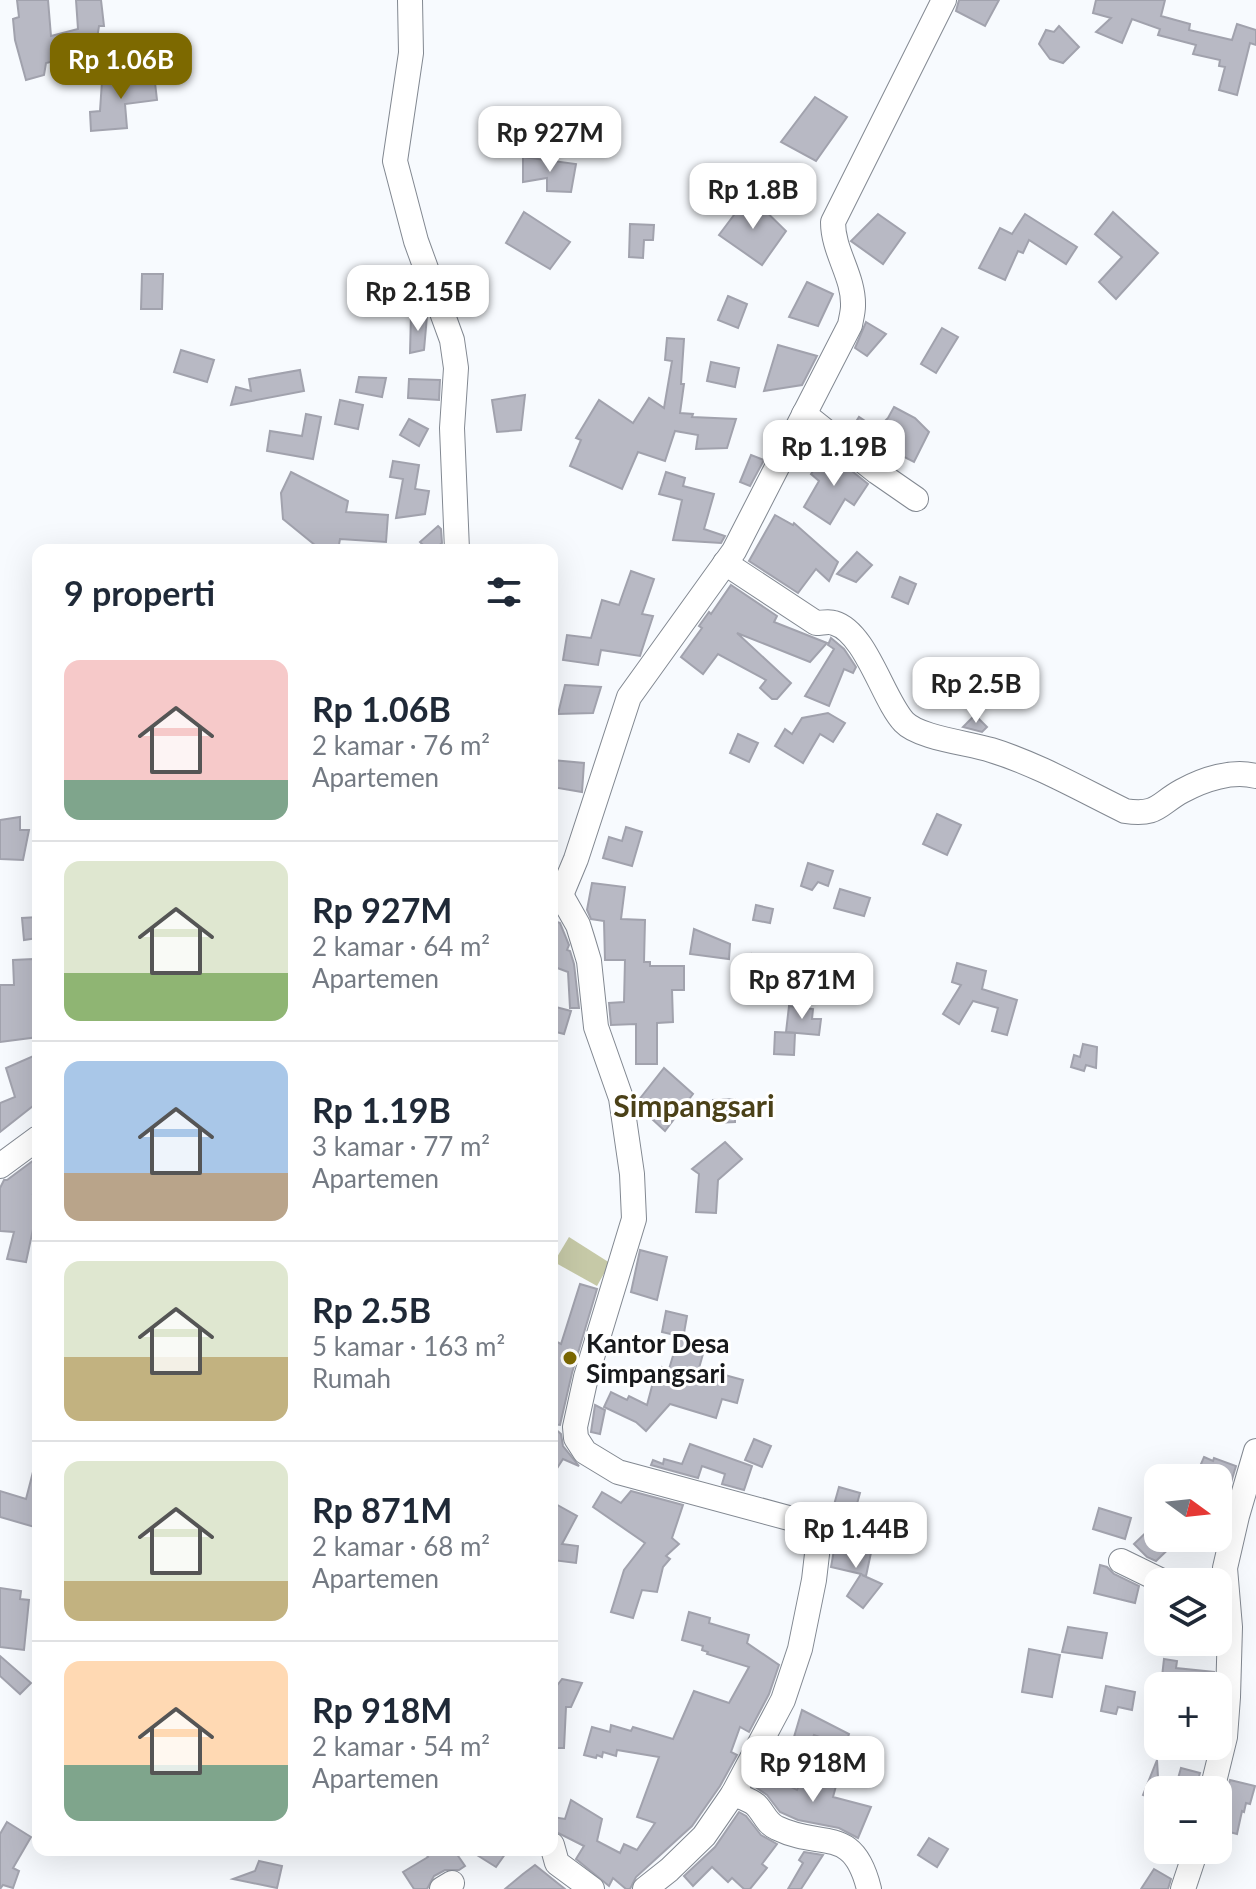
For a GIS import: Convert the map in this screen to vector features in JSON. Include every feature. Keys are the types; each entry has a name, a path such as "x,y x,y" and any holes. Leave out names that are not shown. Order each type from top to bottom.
{"street":[{"path":"410,0 411,53 395,161 416,241 452,340 456,368 452,428 457,544"},
{"path":"558,896 576,859 629,697 725,563 850,325 853,306 851,289 833,240 833,222 939,2"},
{"path":"804,414 916,499"},
{"path":"725,563 816,623 833,622 844,628 866,654 905,723 917,731 993,750 1125,811 1139,813 1154,811 1181,791 1220,776 1244,773 1256,776"},
{"path":"558,902 578,925 589,961 596,1027 621,1098 632,1174 634,1219 586,1377 575,1427 576,1438 585,1452 618,1472 796,1520 810,1525 819,1537 814,1580 796,1662 783,1700 733,1794 704,1836 645,1889"},
{"path":"0,1166 32,1142"},
{"path":"1225,1568 1256,1451"},
{"path":"1121,1561 1144,1572"},
{"path":"1215,1776 1225,1737 1229,1656"},
{"path":"733,1794 755,1803 768,1823 779,1829 826,1839 851,1850 864,1868 869,1889"},
{"path":"555,1856 557,1863 592,1889"},
{"path":"1183,1889 1191,1864"}],"green space":[{"path":"569,1237 610,1263 597,1286 558,1264 558,1255"}],"building":[{"path":"17,0 48,0 51,36 78,29 76,0 101,0 104,26 99,26 93,64 63,59 46,63 44,75 26,80 15,40 13,19 19,17"},
{"path":"959,0 999,0 985,26 956,11"},
{"path":"1096,0 1165,0 1161,16 1190,24 1189,30 1232,40 1237,24 1256,30 1256,45 1250,43 1237,95 1219,90 1225,67 1219,66 1220,60 1193,54 1196,45 1158,35 1160,29 1132,19 1122,43 1096,32 1111,18 1093,13"},
{"path":"1059,26 1079,47 1063,63 1050,59 1039,44 1046,30 1054,32"},
{"path":"154,74 157,100 125,104 127,128 91,131 90,112 100,111 102,81 128,82 127,78"},
{"path":"815,97 847,117 816,161 781,142"},
{"path":"523,157 576,164 571,192 547,191 547,178 523,182"},
{"path":"749,195 786,231 762,265 719,235"},
{"path":"524,212 570,242 550,269 506,243"},
{"path":"1113,212 1158,253 1116,299 1099,282 1122,257 1095,234"},
{"path":"878,214 905,233 883,264 851,241"},
{"path":"1025,214 1077,247 1066,264 1029,240 1023,253 1018,251 1005,280 979,268 1000,228 1012,234"},
{"path":"630,224 654,225 653,240 644,240 643,258 629,257"},
{"path":"142,274 163,274 162,309 141,309"},
{"path":"807,282 833,294 818,326 789,317"},
{"path":"728,296 747,304 738,328 718,320"},
{"path":"411,314 427,316 424,350 410,353"},
{"path":"866,322 886,334 867,356 855,348"},
{"path":"942,328 958,337 936,373 921,364"},
{"path":"667,338 684,339 681,384 684,384 680,413 693,414 692,417 736,419 727,448 696,449 698,435 675,431 665,461 638,452 622,489 570,466 581,440 576,438 599,400 633,423 649,398 664,408 672,361 665,360"},
{"path":"778,345 817,356 802,385 764,391"},
{"path":"181,350 214,360 207,382 174,372"},
{"path":"711,362 739,368 735,387 707,381"},
{"path":"300,370 304,391 231,405 236,387 251,391 249,379"},
{"path":"359,377 386,378 382,397 356,392"},
{"path":"409,379 440,380 439,400 408,398"},
{"path":"525,395 521,430 497,432 492,400"},
{"path":"340,400 363,405 358,429 335,424"},
{"path":"894,407 915,418 929,432 914,462 877,443 873,450 850,431 859,417 877,429"},
{"path":"306,414 321,417 313,459 267,451 270,431 302,436"},
{"path":"409,419 428,429 419,446 400,435"},
{"path":"827,451 868,484 854,505 845,499 830,524 804,507 819,481 811,474"},
{"path":"751,455 764,460 750,486 740,482"},
{"path":"393,461 419,465 415,489 429,491 425,514 396,518 403,479 390,477"},
{"path":"291,472 348,501 346,512 388,515 386,542 340,539 339,544 314,544 283,519 281,493"},
{"path":"666,472 685,478 683,486 714,494 704,529 725,536 721,543 673,540 682,500 659,494"},
{"path":"775,515 794,523 838,562 829,581 816,569 798,593 749,561"},
{"path":"438,526 441,529 441,544 420,542"},
{"path":"857,552 872,565 856,582 837,574"},
{"path":"631,571 654,579 642,614 653,616 640,656 601,650 598,665 563,660 567,635 591,638 602,600 619,605"},
{"path":"900,577 916,584 908,604 892,597"},
{"path":"731,585 777,616 774,622 827,643 810,662 737,633 791,683 777,699 772,699 760,688 766,680 718,654 703,674 681,657 702,628 699,626"},
{"path":"831,638 844,649 856,667 853,673 844,669 829,706 805,696 834,649 828,645"},
{"path":"565,685 601,687 593,713 558,714"},
{"path":"828,713 845,723 833,742 820,734 803,763 775,746 785,729 792,734 802,718"},
{"path":"975,715 987,727 982,732 963,727"},
{"path":"738,734 758,743 749,762 730,753"},
{"path":"558,761 584,763 582,792 558,788"},
{"path":"937,814 961,825 947,855 923,844"},
{"path":"20,817 20,830 29,830 23,860 0,859 0,820"},
{"path":"626,827 642,832 632,866 603,858 609,837 622,841"},
{"path":"808,863 833,871 828,886 818,882 812,890 801,886"},
{"path":"592,883 625,887 621,919 645,920 644,962 650,962 650,966 684,966 684,990 672,990 673,1022 657,1023 657,1064 636,1064 636,1024 611,1025 609,1003 624,1002 625,960 605,960 604,921 591,919 587,910"},
{"path":"840,889 870,898 864,916 834,908"},
{"path":"756,905 773,909 770,923 753,920"},
{"path":"32,917 32,939 24,940 22,918"},
{"path":"558,922 574,964 579,1008 570,1008 568,972 558,968"},
{"path":"694,929 730,944 729,959 690,954"},
{"path":"752,954 766,959 749,1001 742,998"},
{"path":"32,959 32,1038 0,1042 0,985 14,985 13,960"},
{"path":"957,963 986,971 982,989 1017,1000 1007,1035 992,1031 998,1008 973,1001 959,1024 943,1014 961,985 952,982"},
{"path":"789,1006 813,1009 812,1019 821,1019 819,1035 786,1032"},
{"path":"558,1008 571,1011 564,1034 558,1032"},
{"path":"775,1032 795,1033 794,1055 774,1054"},
{"path":"1083,1044 1097,1047 1096,1068 1086,1065 1084,1071 1071,1067 1074,1055 1080,1057"},
{"path":"32,1057 32,1107 0,1132 0,1103 15,1097 6,1068"},
{"path":"664,1068 693,1094 665,1131 638,1106 638,1101"},
{"path":"735,1099 735,1122 714,1123 713,1100"},
{"path":"725,1142 742,1159 718,1180 716,1213 696,1212 699,1174 692,1169"},
{"path":"32,1161 32,1234 26,1262 7,1259 14,1232 0,1231 0,1188"},
{"path":"640,1250 667,1257 657,1300 631,1292"},
{"path":"580,1284 597,1289 560,1425 558,1342 561,1344"},
{"path":"666,1311 687,1316 684,1333 698,1344 692,1351 703,1354 699,1368 743,1380 737,1403 722,1399 716,1418 670,1404 646,1431 636,1422 604,1407 611,1392 647,1405 656,1371 661,1372 662,1367 669,1369 679,1336 662,1332"},
{"path":"595,1405 605,1410 600,1434 591,1432"},
{"path":"558,1431 563,1446 579,1466 563,1459 558,1467"},
{"path":"754,1439 771,1446 762,1467 745,1460"},
{"path":"690,1444 752,1466 744,1490 722,1484 725,1474 702,1466 698,1478 651,1465 653,1460 663,1464 664,1459 682,1464"},
{"path":"1204,1457 1230,1464 1201,1464"},
{"path":"32,1476 32,1526 0,1517 0,1491 26,1499"},
{"path":"839,1487 860,1493 853,1518 832,1512"},
{"path":"631,1491 683,1505 672,1538 679,1544 666,1556 670,1559 663,1567 657,1592 642,1590 633,1618 611,1612 624,1570 645,1543 593,1507 602,1492 621,1503"},
{"path":"558,1505 577,1516 562,1544 578,1546 576,1563 558,1561"},
{"path":"1099,1508 1131,1518 1125,1539 1093,1529"},
{"path":"1144,1534 1144,1552 1165,1552 1156,1561 1147,1557 1134,1544"},
{"path":"836,1539 872,1548 866,1576 862,1575 882,1584 863,1608 847,1596 861,1574 831,1567"},
{"path":"1100,1565 1139,1586 1135,1603 1094,1593"},
{"path":"0,1588 21,1591 20,1599 29,1600 24,1650 0,1647"},
{"path":"689,1612 710,1618 709,1623 749,1635 747,1643 779,1665 769,1694 749,1732 740,1727 731,1752 737,1755 692,1826 636,1877 630,1889 613,1878 609,1886 576,1859 584,1846 558,1833 558,1818 565,1819 571,1800 602,1819 597,1841 620,1853 624,1844 637,1850 655,1823 637,1817 659,1757 617,1750 616,1756 603,1752 602,1757 597,1755 596,1758 584,1755 592,1727 610,1732 611,1725 631,1731 633,1727 673,1739 694,1691 729,1703 749,1667 707,1654 702,1650 703,1646 682,1640"},
{"path":"1068,1627 1107,1633 1102,1658 1062,1652"},
{"path":"1029,1649 1060,1655 1052,1697 1022,1692"},
{"path":"0,1656 31,1683 20,1694 0,1676"},
{"path":"1164,1659 1177,1661 1176,1668 1214,1672 1163,1672"},
{"path":"562,1679 582,1683 571,1707 566,1707 564,1748 558,1748 558,1684"},
{"path":"1106,1686 1135,1692 1132,1710 1118,1707 1116,1714 1101,1711"},
{"path":"802,1710 849,1734 845,1746 814,1735 810,1744 794,1737"},
{"path":"768,1760 775,1765 769,1776 797,1790 800,1783 817,1791 819,1782 836,1786 833,1797 871,1807 858,1838 839,1828 798,1820 780,1812 767,1795 754,1786"},
{"path":"1157,1760 1158,1776 1151,1776"},
{"path":"1181,1768 1200,1773 1199,1776 1179,1776"},
{"path":"1232,1780 1255,1786 1250,1804 1246,1803 1242,1811 1237,1834 1232,1833"},
{"path":"739,1812 761,1835 777,1844 762,1864 767,1868 750,1889 744,1889 732,1878 728,1882 712,1867 693,1886 684,1876 715,1847"},
{"path":"7,1822 31,1837 13,1868 19,1871 13,1888 3,1885 0,1889 0,1834"},
{"path":"929,1838 948,1849 937,1867 918,1855"},
{"path":"804,1852 823,1855 801,1889 788,1889 803,1863 799,1860"},
{"path":"458,1856 465,1866 434,1876 427,1889 414,1889 403,1872 428,1857"},
{"path":"479,1856 504,1856 496,1867"},
{"path":"259,1861 282,1866 277,1888 233,1879 255,1871"},
{"path":"535,1865 565,1889 505,1889 523,1874"},
{"path":"1154,1869 1171,1879 1168,1889 1141,1889"}],"place":[{"name":"Kantor Desa Simpangsari","path":"570,1358"}],"district":[{"name":"Simpangsari","path":"694,1105"}]}
